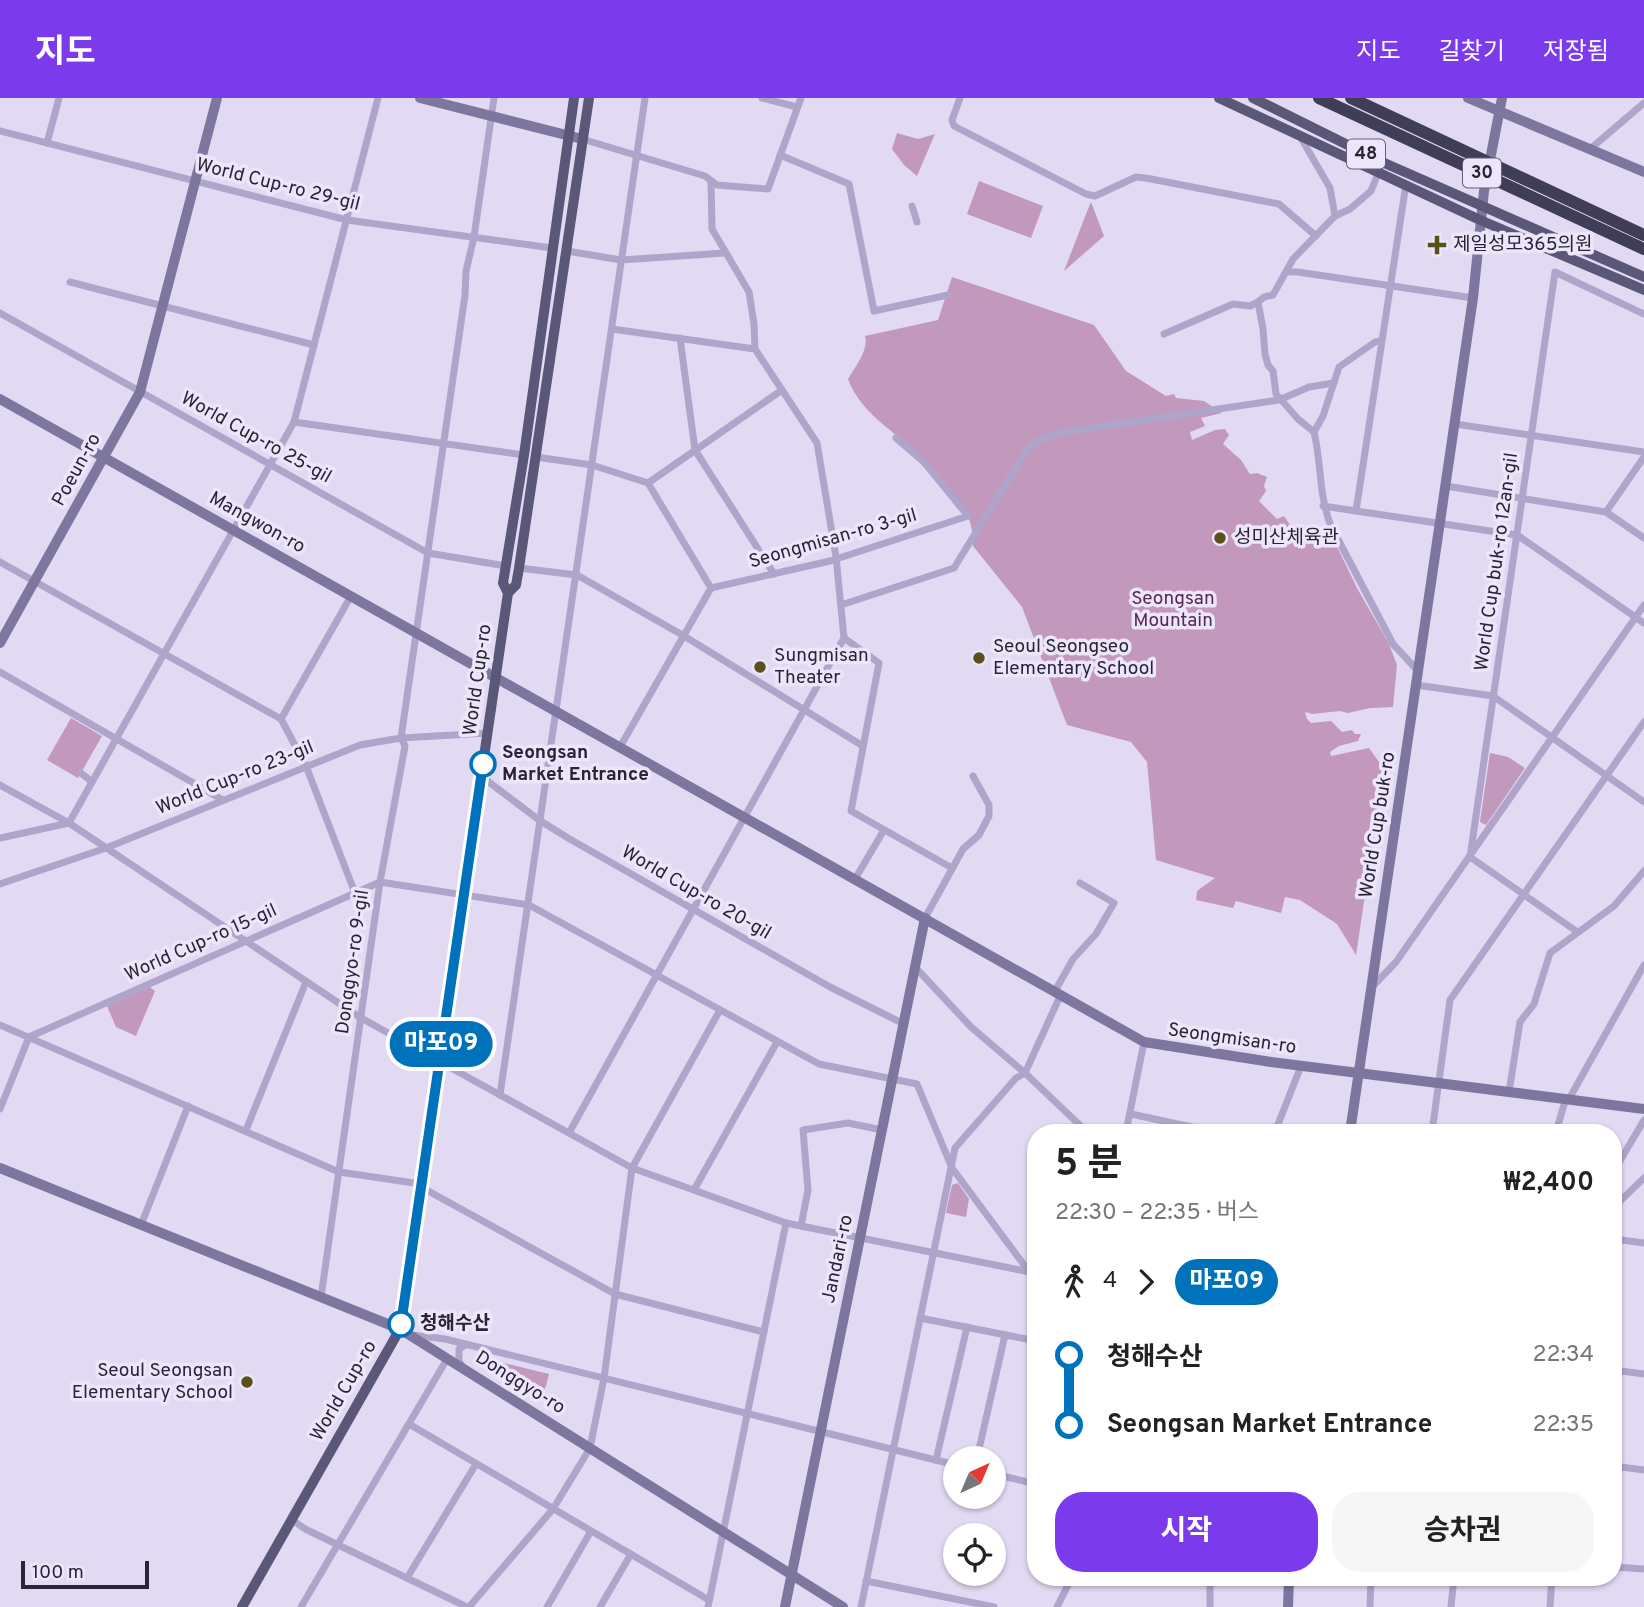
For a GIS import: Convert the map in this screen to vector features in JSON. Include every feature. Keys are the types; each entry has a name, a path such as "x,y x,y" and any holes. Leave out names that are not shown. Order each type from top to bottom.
{"highway":[{"name":"30","path":"1319,98 1644,249"},
{"name":"30","path":"1351,98 1644,234"}],"main road":[{"name":"World Cup-ro","path":"242,1607 400,1329 509,593 516,585 519,568 552,248 574,98"},
{"name":"World Cup-ro","path":"509,593 503,583 530,456 566,251 589,98"},
{"path":"1219,98 1480,220 1644,290"},
{"name":"48","path":"1252,98 1382,162 1644,277"},
{"path":"561,185 575,187"}],"street":[{"path":"47,143 59,98"},
{"name":"Poeun-ro","path":"0,643 140,392 217,98"},
{"path":"0,838 69,823 294,422 379,98"},
{"path":"420,98 582,139 705,176 717,185 768,189 801,98"},
{"name":"Donggyo-ro 9-gil","path":"321,1297 380,882 405,746 401,738 465,295 466,271 474,237 494,98"},
{"path":"500,1095 645,98"},
{"path":"762,98 797,107"},
{"path":"960,98 953,120 954,126 1086,194 1095,196 1136,177 1146,178 1279,204 1316,236"},
{"path":"1468,98 1500,117 1644,172"},
{"name":"World Cup buk-ro","path":"1351,1124 1473,298 1483,191 1502,98"},
{"path":"1589,150 1644,103"},
{"name":"World Cup-ro 29-gil","path":"0,131 347,220 552,248"},
{"path":"1301,138 1330,188 1335,216"},
{"path":"780,156 849,184 874,311 948,295"},
{"path":"1164,334 1233,304 1250,306 1273,295 1293,259 1335,216 1350,209 1371,191 1379,171"},
{"path":"569,1133 844,638 836,557 817,443 755,349 749,292 712,229 710,181"},
{"path":"1356,511 1406,184"},
{"path":"912,206 917,222"},
{"path":"566,251 621,260 725,253"},
{"path":"1287,272 1473,298"},
{"name":"World Cup buk-ro 12an-gil","path":"1470,857 1555,272 1644,314"},
{"path":"70,282 314,345"},
{"path":"1258,302 1264,329 1265,354 1273,371 1276,394 1279,400 1314,432 1319,452 1323,506 1331,526 1393,644 1418,670"},
{"name":"World Cup-ro 25-gil","path":"1,317 272,464 428,553 506,566"},
{"path":"612,329 755,349"},
{"path":"680,338 695,450 774,574"},
{"path":"1314,432 1323,416 1339,367 1382,340"},
{"path":"841,605 954,568 1030,446 1046,437 1064,432 1279,400 1309,387 1334,383"},
{"path":"648,483 782,390"},
{"name":"Mangwon-ro","path":"0,398 496,677"},
{"path":"294,422 592,466 648,483 711,588 621,747"},
{"path":"1454,424 1644,455 1606,512"},
{"name":"Seongmisan-ro 3-gil","path":"711,588 836,557 968,516 924,462 896,438"},
{"path":"1446,486 1606,512 1644,538"},
{"path":"1323,506 1517,535 1644,623"},
{"path":"0,562 281,719 306,766 355,893"},
{"path":"519,568 576,575 684,636 863,746"},
{"path":"281,719 351,596"},
{"path":"1371,987 1396,962 1644,605"},
{"path":"844,638 879,663 851,811 952,868"},
{"path":"0,672 223,800"},
{"name":"Seongmisan-ro","path":"496,677 1144,1042 1301,1066 1644,1109"},
{"path":"1416,685 1493,696 1644,802"},
{"path":"1433,1124 1450,1000 1644,722"},
{"name":"World Cup-ro 23-gil","path":"0,884 106,848 360,744 401,738 488,733"},
{"path":"81,773 92,782"},
{"name":"World Cup-ro 20-gil","path":"481,776 539,820 830,987 904,1024"},
{"path":"925,918 963,849 979,835 989,816 989,805 974,776"},
{"path":"0,785 69,823 361,1018 632,1168 786,1223 1026,1271"},
{"path":"855,879 884,830"},
{"path":"1470,857 1576,932"},
{"path":"1509,1091 1520,1022 1534,1004 1550,953 1614,906 1644,871"},
{"path":"380,882 529,905 819,1064 917,1084 952,1168 1026,1271"},
{"name":"World Cup-ro 15-gil","path":"29,1037 380,882"},
{"path":"861,1607 954,1148 1016,1078 1025,1073 1073,958 1096,934 1114,903 1080,883"},
{"name":"Jandari-ro","path":"785,1607 925,918"},
{"path":"1559,1124 1567,1098 1644,965"},
{"path":"915,967 971,1027 1079,1124"},
{"path":"246,1130 306,982"},
{"path":"291,1519 305,1530 468,1607 553,1509 590,1448 604,1378 632,1168 720,1010"},
{"path":"0,1025 339,1172 421,1185 615,1294 764,1332"},
{"path":"0,1109 29,1037"},
{"path":"694,1190 777,1042"},
{"path":"1128,1124 1144,1042"},
{"path":"1278,1124 1301,1066"},
{"path":"141,1225 188,1106"},
{"path":"1130,1114 1177,1124"},
{"path":"1622,1157 1644,1120"},
{"path":"801,1226 808,1189 803,1130 848,1123 882,1130"},
{"name":"Donggyo-ro","path":"0,1168 400,1329 843,1607"},
{"path":"1622,1199 1644,1178"},
{"path":"409,1424 631,1554 709,1604 786,1223"},
{"path":"1622,1240 1644,1243"},
{"path":"920,1318 1027,1339"},
{"path":"936,1460 967,1327"},
{"path":"411,1335 445,1339 943,1462"},
{"path":"979,1446 1005,1335"},
{"path":"462,1367 458,1355 459,1349 465,1345"},
{"path":"313,1607 303,1604 447,1359"},
{"path":"1622,1371 1644,1374"},
{"path":"407,1578 476,1464"},
{"path":"1622,1467 1644,1470"},
{"path":"1006,1477 1027,1482"},
{"path":"547,1607 591,1531"},
{"path":"600,1607 631,1554"},
{"path":"1622,1568 1644,1569"},
{"path":"866,1581 961,1604 994,1607"},
{"path":"1057,1607 1068,1586"},
{"path":"1210,1586 1210,1607"},
{"path":"1288,1607 1289,1586"},
{"path":"1370,1607 1371,1586"},
{"path":"1451,1607 1453,1586"},
{"path":"1550,1607 1551,1586"}],"green space":[{"path":"897,133 918,139 935,134 917,176 892,149"},
{"path":"979,181 1043,206 1031,238 967,214"},
{"path":"1091,202 1104,236 1064,271 1088,209"},
{"name":"Seongsan Mountain","path":"952,277 1094,325 1126,371 1166,396 1174,394 1176,398 1204,401 1222,413 1201,418 1205,426 1190,432 1192,440 1215,430 1225,429 1229,435 1223,444 1241,460 1250,474 1257,473 1267,477 1264,486 1266,491 1259,501 1277,519 1284,516 1298,537 1309,535 1311,541 1331,534 1357,588 1389,644 1397,665 1393,707 1348,713 1305,712 1311,723 1331,721 1342,732 1352,730 1355,734 1361,734 1358,741 1339,746 1330,752 1331,756 1369,748 1384,769 1356,955 1337,924 1300,900 1285,897 1281,913 1236,901 1233,908 1196,900 1197,891 1215,878 1156,860 1147,762 1131,742 1067,725 1022,607 973,546 972,529 965,511 930,465 872,414 854,392 848,379 863,353 865,336 938,320"},
{"path":"71,718 102,736 78,778 47,760"},
{"path":"1490,753 1508,757 1525,768 1486,825 1480,822"},
{"path":"150,987 155,991 136,1036 116,1027 107,1006"},
{"path":"958,1183 969,1199 966,1217 946,1213 952,1185"},
{"path":"479,1357 549,1374 538,1401 477,1362"}],"pier":[{"path":"1302,98 1370,98 1644,225 1644,253 1509,198"}],"bus line":[{"name":"마포09","path":"401,1324 483,764"}],"place":[{"name":"제일성모365의원","path":"1437,245"},
{"name":"성미산체육관","path":"1220,538"},
{"name":"Seoul Seongseo Elementary School","path":"979,658"},
{"name":"Sungmisan Theater","path":"760,667"},
{"name":"Seongsan Market Entrance","path":"483,764"},
{"name":"청해수산","path":"401,1324"},
{"name":"Seoul Seongsan Elementary School","path":"247,1382"}]}
